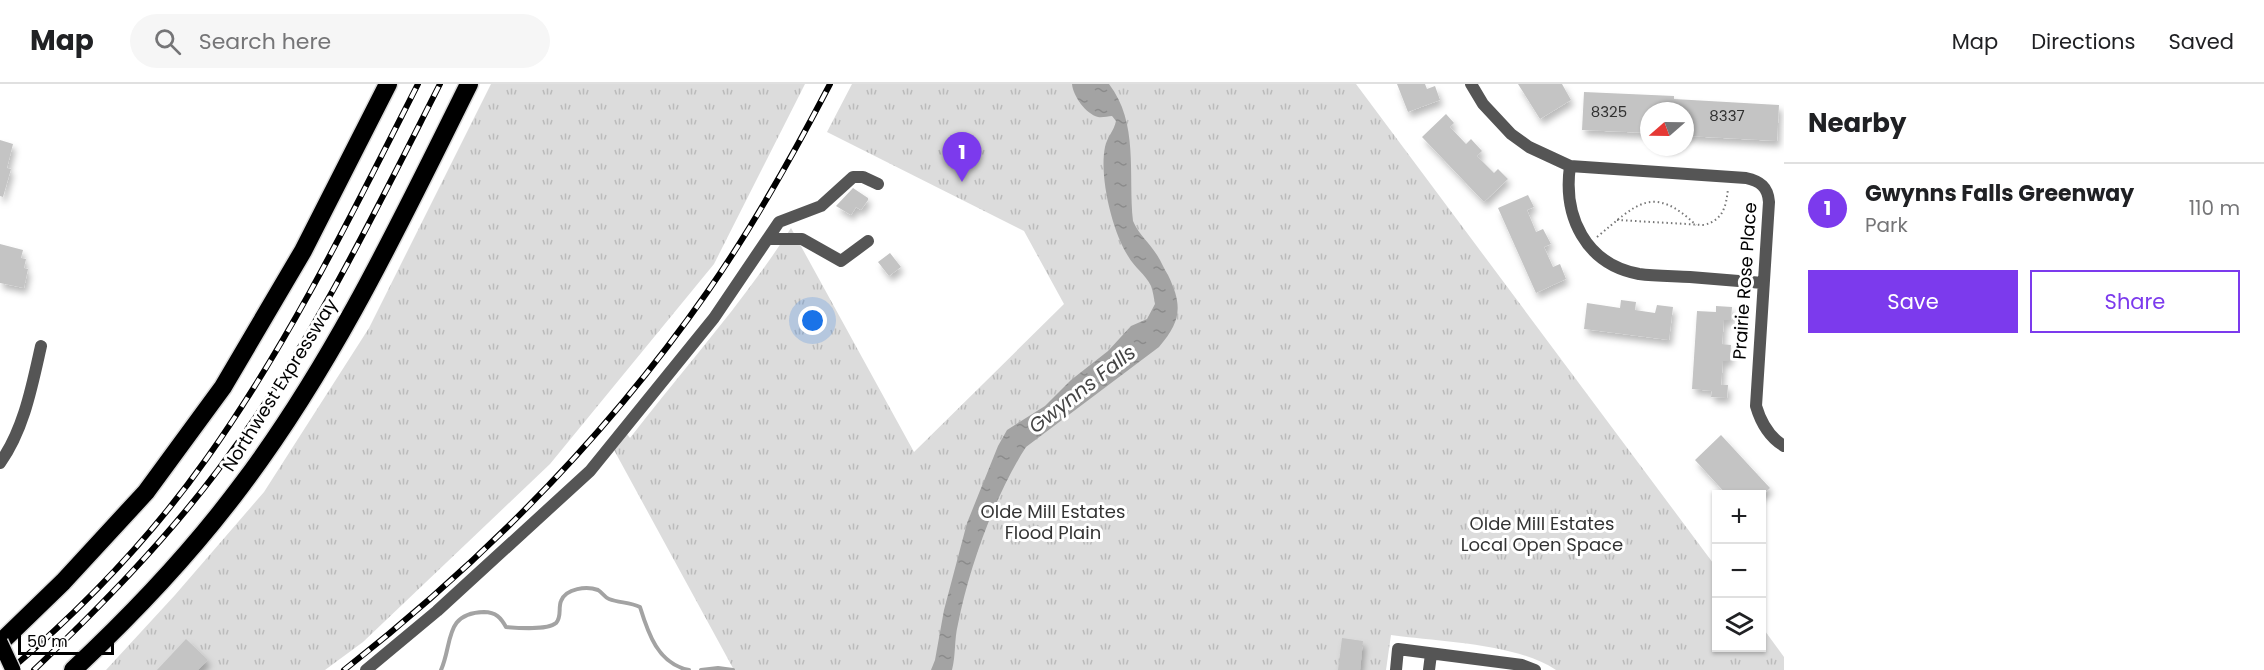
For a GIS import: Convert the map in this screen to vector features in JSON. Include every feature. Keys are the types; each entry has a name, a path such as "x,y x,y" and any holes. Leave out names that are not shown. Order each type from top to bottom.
{"highway":[{"path":"0,643 63,582 146,492 223,387 303,251 388,84"},
{"name":"Northwest Expressway","path":"73,670 164,579 241,486 282,427 322,365 368,282 469,84"}],"main road":[{"path":"0,643 13,670"}],"street":[{"name":"Prairie Rose Place","path":"1471,84 1483,104 1511,134 1529,147 1570,166 1729,177 1754,180 1760,183 1768,194 1756,406 1764,427 1784,446"},
{"path":"1570,166 1568,184 1571,211 1576,226 1588,244 1606,261 1638,274 1763,283"},
{"path":"366,670 437,611 590,471 714,318 780,222 821,207 853,177 863,177 878,184"},
{"path":"768,239 802,239 841,261 868,241"},
{"path":"0,463 15,438 29,397 41,346"},
{"path":"1396,670 1398,650 1522,665 1534,670"},
{"path":"1429,670 1431,654"}],"path":[{"path":"1617,220 1695,225 1711,223 1720,215 1726,204 1729,177"},
{"path":"1588,244 1638,205 1655,202 1672,205 1695,225"}],"green space":[{"path":"491,84 805,84 714,264 550,464 363,642 325,670 106,670 175,595 264,492 369,328"},
{"path":"852,84 1356,84 1712,562 1712,652 1766,652 1766,632 1784,657 1784,670 1556,670 1520,654 1499,649 1391,635 1386,670 734,670 614,450 627,434 630,438 713,335 773,256 791,228 914,452 1064,304 1024,231 827,132"}],"water":[{"name":"Gwynns Falls","path":"1072,84 1109,84 1118,99 1125,115 1128,132 1133,221 1154,250 1168,275 1176,296 1177,313 1172,329 1159,347 1026,447 1004,487 976,556 958,624 952,670 931,670 967,523 998,446 1007,430 1045,406 1071,380 1108,351 1131,326 1147,319 1155,304 1149,282 1122,245 1108,203 1104,159 1106,143 1116,121 1112,116 1098,117 1089,112 1078,99"}],"building":[{"path":"1397,84 1425,84 1427,89 1435,86 1440,100 1408,112"},
{"path":"1518,84 1562,84 1571,100 1540,119"},
{"path":"1584,92 1674,96 1674,99 1779,105 1777,141 1694,136 1694,102 1640,102 1640,133 1582,130"},
{"path":"1446,114 1454,123 1450,127 1466,144 1471,139 1482,151 1477,156 1494,173 1498,169 1508,179 1484,202 1422,137"},
{"path":"0,140 13,144 7,168 11,169 3,197 0,196"},
{"path":"853,188 868,200 861,210 856,207 851,215 836,206"},
{"path":"1528,195 1534,207 1527,210 1536,232 1543,229 1551,244 1544,247 1553,267 1560,264 1566,279 1536,293 1498,208"},
{"path":"0,244 23,250 21,258 26,259 24,268 28,269 24,288 0,283"},
{"path":"890,253 901,267 889,276 878,262"},
{"path":"1621,300 1636,302 1635,310 1655,313 1657,305 1673,307 1669,340 1584,329 1587,303 1620,308"},
{"path":"1716,306 1732,307 1731,320 1724,320 1722,344 1731,345 1730,361 1723,361 1721,385 1728,385 1727,398 1711,397 1712,391 1692,389 1697,311 1716,312"},
{"path":"1721,435 1770,488 1766,492 1766,490 1722,490 1695,460"},
{"path":"1342,638 1363,641 1360,670 1338,670"},
{"path":"186,639 208,660 198,670 157,670"}],"waterway":[{"path":"441,670 452,631 462,618 471,614 488,612 498,616 506,627 546,627 558,621 560,604 567,593 588,588 598,590 609,599 640,607 651,637 662,654 678,667 689,670"},
{"path":"701,670 718,668 733,670"}],"railway":[{"path":"10,670 64,622 115,570 140,543 207,458 237,414 293,322 345,228 418,84"},
{"path":"34,670 153,549 197,497 251,425 338,282 440,84"},
{"path":"344,670 445,585 494,540 585,446 628,396 725,266 772,189 830,84"}],"place":[{"name":"Gwynns Falls Greenway","path":"962,182"}],"park label":[{"name":"Olde Mill Estates Flood Plain","path":"1053,522"},
{"name":"Olde Mill Estates Local Open Space","path":"1542,534"}]}
